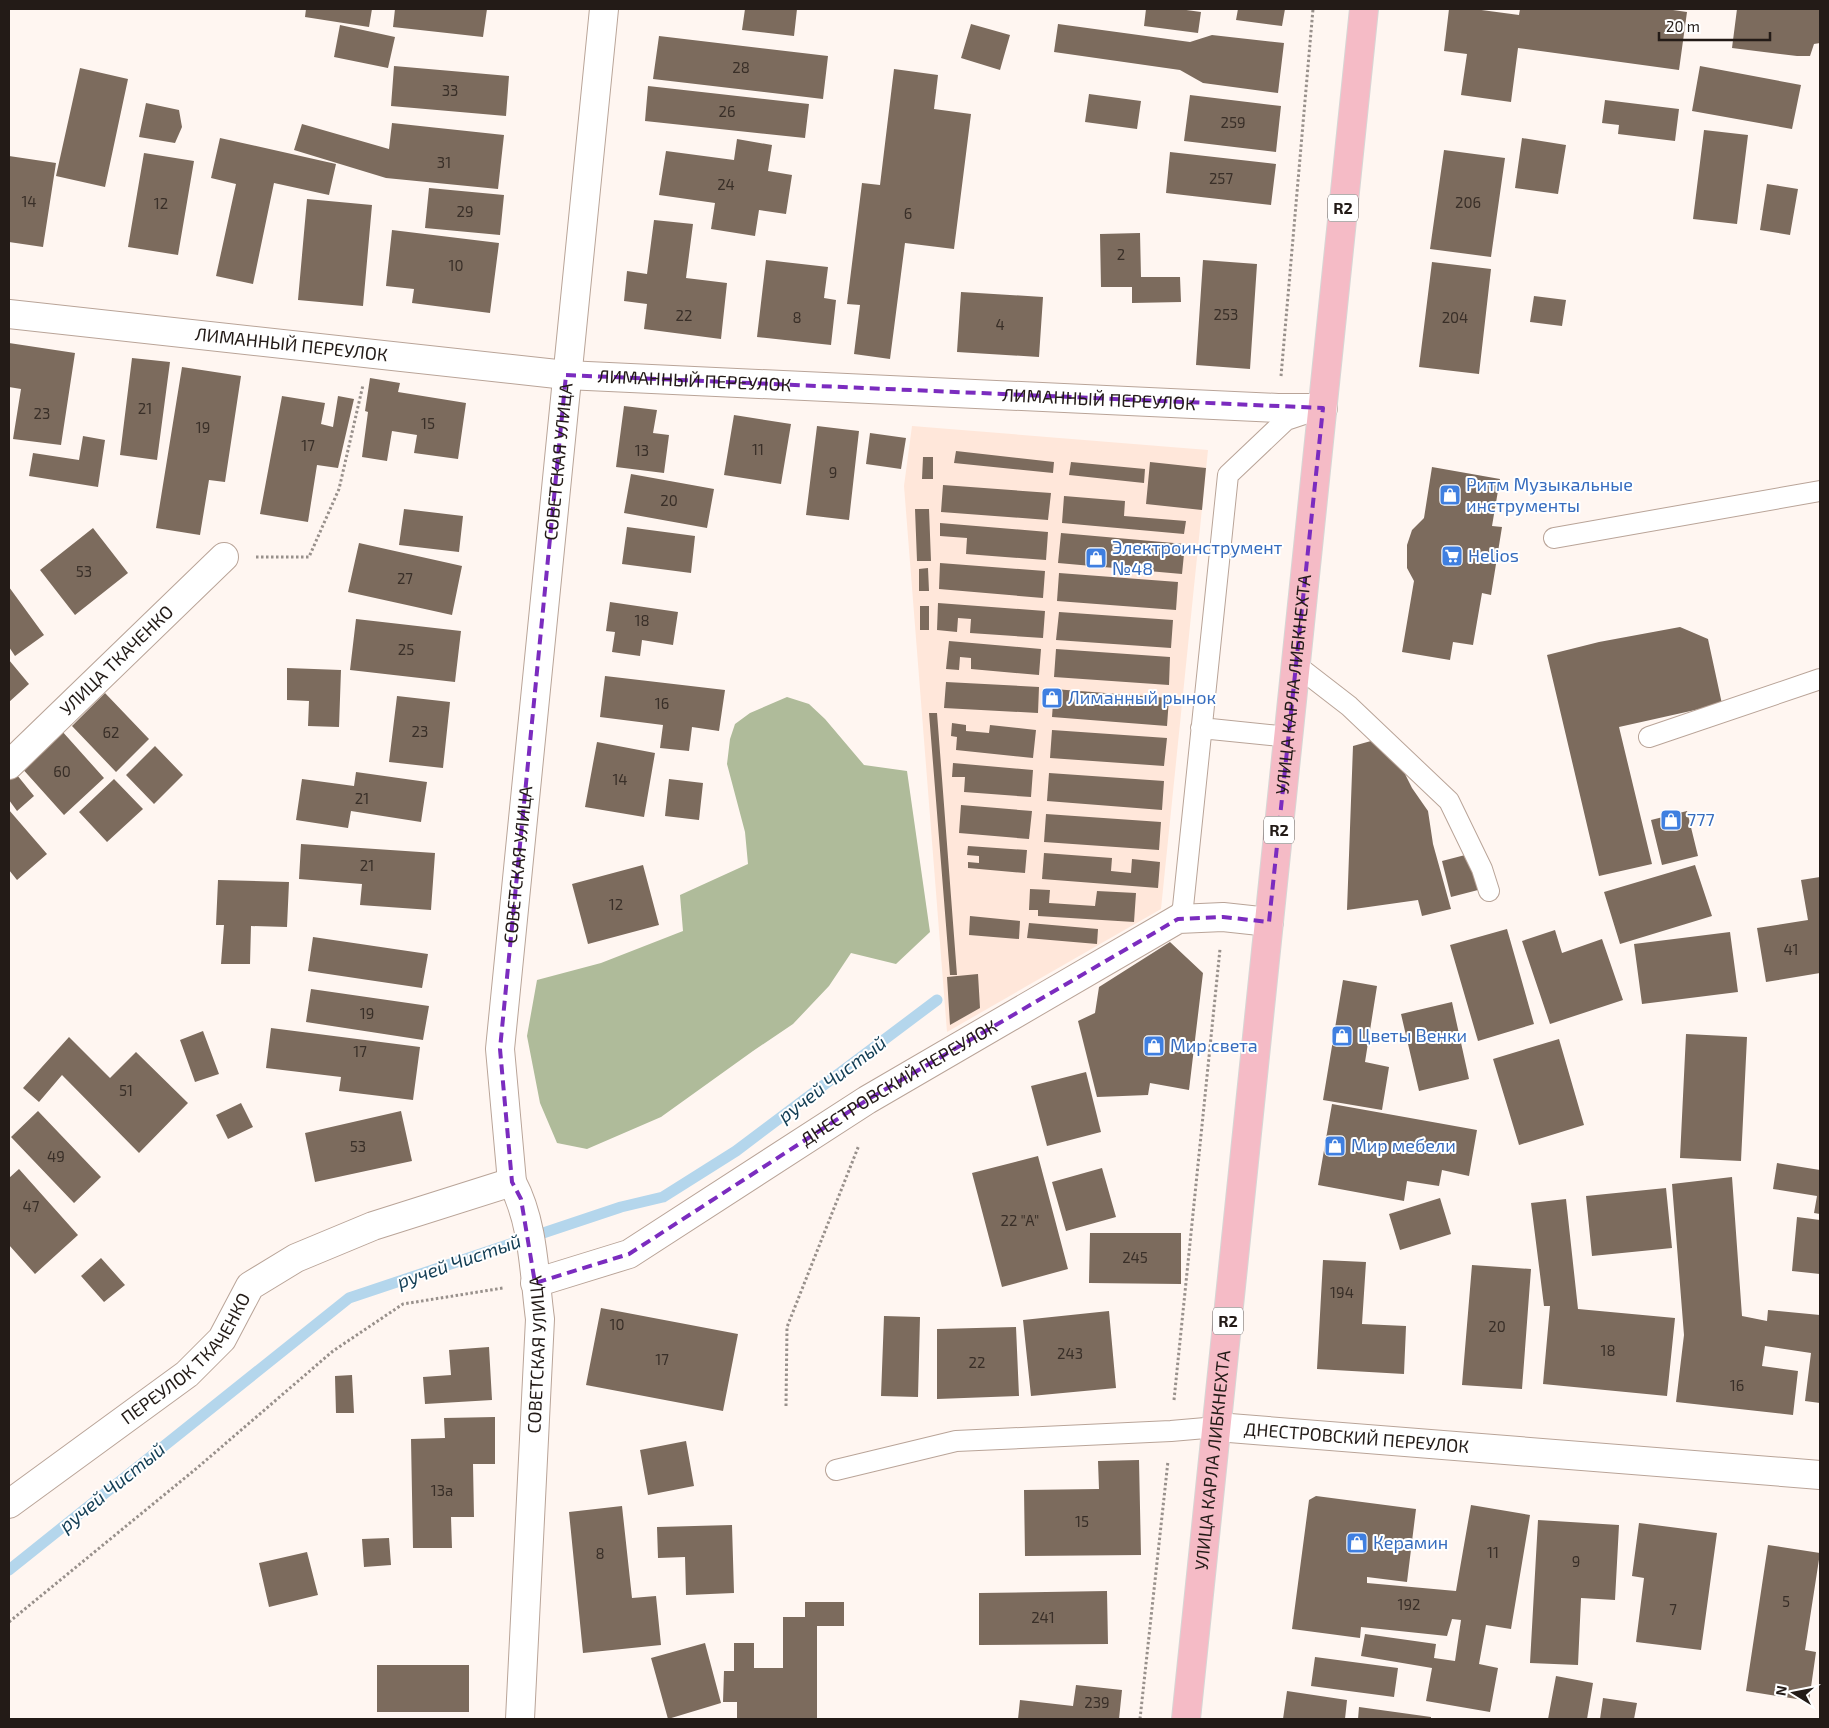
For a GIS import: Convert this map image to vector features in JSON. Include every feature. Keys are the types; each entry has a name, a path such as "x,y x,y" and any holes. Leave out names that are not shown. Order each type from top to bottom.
{"main road":[{"name":"УЛИЦА КАРЛА ЛИБКНЕХТА","path":"1186,1719 1364,9"}],"street":[{"name":"СОВЕТСКАЯ УЛИЦА","path":"520,1719 540,1319 535,1271 516,1191 500,1049 604,9"},
{"name":"ЛИМАННЫЙ ПЕРЕУЛОК","path":"9,314 566,375 1278,408 1323,408"},
{"name":"УЛИЦА ТКАЧЕНКО","path":"9,765 224,557"},
{"name":"ДНЕСТРОВСКИЙ ПЕРЕУЛОК","path":"535,1271 629,1254 867,1100 1178,919 1223,917 1269,922"},
{"name":"ПЕРЕУЛОК ТКАЧЕНКО","path":"9,1504 187,1374 222,1338 250,1286 296,1258 373,1226 516,1191"},
{"name":"ДНЕСТРОВСКИЙ ПЕРЕУЛОК","path":"1217,1426 1820,1475"}],"lane":[{"path":"1178,919 1183,907 1228,474 1286,420 1323,408"},
{"path":"1554,538 1820,491"},
{"path":"1296,665 1349,706 1449,801 1482,869 1489,891"},
{"path":"1649,737 1820,679"},
{"path":"1201,728 1289,737"},
{"name":"ДНЕСТРОВСКИЙ ПЕРЕУЛОК","path":"836,1470 956,1441 1217,1426"}],"path":[{"path":"1278,408 1313,9"},
{"path":"224,557 309,557 339,489 371,353"},
{"path":"1140,1719 1223,917"},
{"path":"786,1406 787,1327 858,1150 867,1100"},
{"path":"9,1622 196,1468 333,1351 403,1304 535,1271"}],"highlighted area":[{"path":"566,375 1323,408 1269,922 1223,917 1178,919 867,1100 629,1254 535,1283 521,1199 512,1182 500,1049"}],"shaded area":[{"name":"Лиманный рынок","path":"912,426 1208,450 1161,909 947,1032 904,486"}],"green space":[{"path":"787,697 809,704 825,719 864,765 907,771 930,932 896,964 851,953 829,986 793,1024 661,1117 587,1149 557,1143 540,1103 527,1036 537,980 601,963 683,931 680,895 748,864 745,832 727,764 730,739 735,724 750,713"}],"building":[{"path":"306,9 372,9 369,27 305,17"},
{"path":"395,9 487,9 483,37 393,27"},
{"path":"745,9 797,9 794,36 742,30"},
{"path":"1146,9 1179,9 1201,12 1198,33 1144,26"},
{"path":"1238,9 1285,9 1282,26 1236,20"},
{"path":"1449,9 1474,9 1519,15 1520,9 1666,9 1687,12 1679,70 1518,48 1511,102 1461,95 1467,54 1444,51"},
{"path":"1737,9 1820,9 1820,43 1814,44 1810,56 1732,48"},
{"path":"971,24 1010,35 1000,70 961,58"},
{"path":"1058,24 1190,42 1212,35 1284,43 1278,93 1203,83 1180,70 1054,52"},
{"path":"340,25 395,37 388,68 334,57"},
{"path":"659,36 828,56 823,99 653,79"},
{"path":"394,66 509,76 506,116 391,106"},
{"path":"1700,66 1801,85 1792,129 1692,111"},
{"path":"80,68 128,79 105,187 56,176"},
{"path":"894,69 938,75 934,109 971,114 954,249 905,243 890,359 854,354 860,305 847,304 862,183 880,185"},
{"path":"648,86 809,104 805,138 645,121"},
{"path":"1089,94 1141,101 1137,129 1085,122"},
{"path":"1190,95 1281,106 1276,152 1184,141"},
{"path":"1605,100 1679,109 1675,141 1618,134 1619,125 1602,123"},
{"path":"146,103 179,110 182,127 175,143 139,137"},
{"path":"392,123 504,135 498,189 386,178 294,150 302,124 389,149"},
{"path":"1704,130 1748,135 1737,224 1693,219"},
{"path":"220,138 336,164 329,195 274,183 253,284 216,276 236,184 211,178"},
{"path":"1522,138 1566,145 1558,194 1515,188"},
{"path":"737,139 772,145 768,171 792,175 786,214 759,210 755,236 711,229 715,203 659,195 666,151 734,160"},
{"path":"1444,150 1505,158 1491,257 1430,249"},
{"path":"1170,152 1276,164 1271,205 1166,193"},
{"path":"144,153 194,161 178,255 128,247"},
{"path":"9,156 56,163 43,247 9,242"},
{"path":"1767,184 1798,189 1790,235 1760,230"},
{"path":"429,188 504,195 500,235 425,228"},
{"path":"307,199 372,205 363,306 298,300"},
{"path":"654,220 693,224 686,278 727,283 721,339 644,329 647,304 624,301 627,271 647,274"},
{"path":"392,230 499,243 490,313 412,303 414,289 386,286"},
{"path":"1140,233 1141,277 1180,277 1181,302 1132,303 1132,287 1101,287 1100,234"},
{"path":"766,260 828,267 824,298 836,300 831,345 757,337"},
{"path":"1203,260 1257,264 1250,369 1196,365"},
{"path":"1432,262 1491,269 1479,374 1419,367"},
{"path":"961,292 1043,297 1039,357 957,352"},
{"path":"1534,296 1566,300 1562,326 1530,322"},
{"path":"9,343 75,353 61,445 13,439 21,389 9,387"},
{"path":"132,358 170,362 157,460 120,455"},
{"path":"182,367 241,376 225,482 209,480 200,535 156,528"},
{"path":"370,378 400,383 398,392 466,403 458,459 414,453 417,435 392,431 387,461 362,457 368,412 365,411"},
{"path":"282,396 325,403 321,424 333,427 338,396 354,399 338,468 317,465 308,522 260,514"},
{"path":"624,406 657,410 653,433 669,435 664,473 616,467"},
{"path":"734,415 791,424 781,484 724,475"},
{"path":"817,426 859,431 849,520 806,515"},
{"path":"870,433 906,438 901,469 866,464"},
{"path":"83,436 105,440 98,487 29,476 33,453 79,460"},
{"path":"956,451 1054,462 1053,473 954,463"},
{"path":"923,457 933,457 933,479 922,479"},
{"path":"1071,462 1145,469 1144,483 1069,475"},
{"path":"1150,462 1206,468 1202,510 1146,504"},
{"name":"Helios","path":"1432,467 1500,479 1492,526 1502,527 1491,595 1482,593 1473,645 1453,642 1450,660 1402,652 1414,581 1407,568 1407,545 1412,530 1424,518"},
{"path":"631,474 714,489 707,528 624,513"},
{"path":"943,485 1051,493 1048,520 941,512"},
{"path":"1064,496 1125,501 1124,516 1186,521 1184,534 1062,523"},
{"path":"404,509 463,516 459,552 399,545"},
{"path":"915,509 929,509 931,561 917,561"},
{"path":"940,523 1048,532 1046,560 966,554 967,538 940,536"},
{"path":"627,527 695,536 691,573 622,564"},
{"path":"93,528 128,573 75,615 40,570"},
{"path":"1061,533 1185,544 1182,574 1058,563"},
{"path":"359,543 462,566 452,615 348,592"},
{"path":"940,563 1045,571 1043,598 939,589"},
{"path":"928,568 929,591 919,591 919,569"},
{"path":"1059,573 1178,582 1176,610 1057,601"},
{"path":"9,587 44,635 15,656 9,647"},
{"path":"610,602 678,612 673,645 642,640 640,656 612,652 615,632 606,631"},
{"path":"938,603 1045,611 1043,638 970,633 971,619 958,618 957,632 937,630"},
{"path":"920,606 929,606 929,630 920,630"},
{"path":"1059,612 1173,620 1171,648 1056,640"},
{"path":"356,619 461,631 455,682 350,670"},
{"path":"1680,627 1708,639 1722,704 1619,727 1652,864 1599,876 1547,655 1599,642"},
{"path":"949,641 1041,649 1039,675 971,669 971,658 960,657 959,670 946,669"},
{"path":"1056,649 1170,657 1169,685 1054,677"},
{"path":"9,660 29,684 9,702"},
{"path":"287,668 341,670 339,727 308,726 309,701 287,700"},
{"path":"605,676 725,690 719,731 692,727 689,751 660,748 663,725 600,717"},
{"path":"946,682 1039,687 1038,713 944,708"},
{"path":"1054,689 1169,698 1167,726 1052,717"},
{"path":"105,693 149,739 116,772 72,726"},
{"path":"397,696 450,702 443,768 389,762"},
{"path":"929,713 937,713 957,975 950,975"},
{"path":"952,723 966,725 966,731 989,733 990,725 1036,730 1033,758 956,750 957,737 951,736"},
{"path":"61,730 104,778 64,815 20,766"},
{"path":"1052,730 1167,738 1164,766 1050,758"},
{"path":"1371,741 1401,766 1412,788 1428,811 1433,844 1451,909 1422,916 1418,900 1347,910 1353,746"},
{"path":"597,742 655,753 644,817 585,807"},
{"path":"155,746 183,775 154,804 126,775"},
{"path":"953,763 1033,770 1031,797 964,792 965,777 952,777"},
{"path":"356,772 427,782 421,822 351,811 348,828 296,820 302,779 354,786"},
{"path":"1049,773 1164,781 1162,810 1047,801"},
{"path":"17,775 34,796 17,811 9,800 9,781"},
{"path":"114,779 143,809 107,842 79,812"},
{"path":"669,779 703,783 699,820 665,816"},
{"path":"961,805 1032,811 1029,839 959,833"},
{"path":"9,810 47,854 17,880 9,870"},
{"path":"1687,811 1698,856 1662,865 1651,820"},
{"path":"1046,814 1161,822 1159,850 1044,842"},
{"path":"301,844 435,853 431,910 360,905 362,884 299,879"},
{"path":"968,846 1027,850 1025,873 968,868 968,862 979,863 979,856 967,855"},
{"path":"1044,853 1112,858 1111,871 1131,873 1132,859 1160,862 1158,888 1042,879"},
{"path":"1469,854 1478,890 1451,897 1442,861"},
{"path":"643,865 659,925 588,944 572,884"},
{"path":"1695,865 1712,916 1620,944 1604,892"},
{"path":"1820,877 1820,973 1766,982 1757,928 1808,920 1801,880"},
{"path":"218,880 289,882 287,927 251,926 250,964 221,964 224,925 216,925"},
{"path":"1030,889 1050,890 1049,903 1095,906 1097,891 1136,893 1134,922 1038,916 1038,910 1029,910"},
{"path":"970,916 1020,921 1019,939 969,935"},
{"path":"1029,923 1098,929 1097,944 1027,938"},
{"path":"1507,929 1534,1024 1478,1041 1450,945"},
{"path":"1555,930 1562,953 1602,939 1623,1000 1550,1024 1522,941"},
{"path":"1730,932 1738,992 1642,1004 1634,944"},
{"path":"313,937 428,954 422,988 308,971"},
{"name":"Мир света","path":"1170,942 1203,973 1189,1090 1150,1083 1148,1095 1097,1097 1078,1021 1095,1013 1099,987"},
{"path":"978,974 980,1008 950,1025 947,977"},
{"path":"1343,980 1377,986 1365,1062 1389,1067 1382,1110 1323,1100"},
{"path":"311,989 429,1006 423,1040 306,1022"},
{"path":"1452,1002 1469,1079 1419,1091 1401,1014"},
{"path":"271,1028 420,1047 413,1100 339,1091 341,1077 266,1068"},
{"path":"203,1031 219,1074 195,1082 180,1040"},
{"path":"1686,1034 1747,1037 1741,1161 1680,1158"},
{"path":"69,1037 110,1078 136,1052 188,1103 139,1153 62,1075 39,1102 23,1088"},
{"path":"1559,1039 1584,1125 1519,1145 1493,1059"},
{"path":"1086,1072 1101,1132 1047,1146 1031,1086"},
{"path":"241,1103 253,1127 228,1139 216,1115"},
{"path":"1332,1104 1477,1130 1469,1176 1442,1170 1439,1186 1407,1181 1404,1201 1318,1185"},
{"path":"38,1111 101,1177 74,1203 11,1137"},
{"path":"401,1111 412,1161 315,1182 305,1133"},
{"path":"1038,1156 1068,1269 1002,1287 972,1173"},
{"path":"1777,1163 1820,1170 1820,1214 1814,1213 1817,1196 1773,1189"},
{"path":"1102,1168 1116,1217 1066,1231 1052,1182"},
{"path":"19,1169 78,1235 35,1274 9,1245 9,1178"},
{"path":"1732,1177 1742,1316 1767,1321 1768,1310 1820,1315 1820,1403 1805,1401 1811,1353 1765,1346 1762,1366 1798,1371 1793,1415 1676,1402 1684,1335 1672,1184"},
{"path":"1666,1188 1672,1248 1592,1256 1586,1196"},
{"path":"1440,1198 1451,1234 1400,1250 1389,1214"},
{"path":"1566,1199 1578,1309 1675,1318 1667,1396 1543,1384 1550,1306 1544,1306 1531,1203"},
{"path":"1797,1217 1820,1220 1820,1274 1792,1271"},
{"path":"1090,1233 1181,1233 1181,1284 1089,1283"},
{"path":"101,1258 125,1285 104,1302 81,1276"},
{"path":"1323,1260 1366,1262 1362,1324 1406,1326 1404,1374 1317,1369"},
{"path":"1472,1265 1531,1269 1522,1389 1462,1385"},
{"path":"601,1308 738,1334 723,1411 586,1385"},
{"path":"1109,1311 1116,1388 1031,1396 1023,1320"},
{"path":"884,1316 920,1317 918,1397 881,1396"},
{"path":"1016,1327 1019,1396 937,1399 937,1329"},
{"path":"489,1347 492,1400 425,1404 423,1377 451,1375 449,1350"},
{"path":"352,1375 354,1413 336,1413 335,1376"},
{"path":"495,1417 495,1464 473,1464 474,1517 451,1517 452,1548 413,1548 411,1439 445,1438 444,1418"},
{"path":"686,1441 694,1486 648,1495 640,1450"},
{"path":"1139,1460 1141,1555 1025,1556 1024,1490 1099,1489 1098,1461"},
{"path":"1316,1496 1416,1509 1407,1582 1367,1577 1367,1583 1456,1591 1471,1505 1530,1515 1511,1629 1486,1625 1479,1664 1498,1668 1490,1712 1426,1701 1432,1668 1361,1656 1365,1634 1436,1644 1434,1658 1455,1661 1461,1620 1452,1619 1447,1636 1361,1627 1360,1638 1292,1629 1309,1500"},
{"path":"622,1506 632,1598 656,1596 661,1645 583,1653 569,1512"},
{"path":"1538,1520 1619,1525 1615,1600 1581,1598 1578,1665 1530,1663"},
{"path":"1639,1523 1717,1533 1701,1650 1636,1642 1644,1578 1632,1576"},
{"path":"732,1525 734,1593 686,1595 685,1557 658,1558 657,1527"},
{"path":"389,1538 391,1565 364,1567 362,1539"},
{"path":"1768,1545 1820,1553 1805,1650 1816,1652 1809,1701 1746,1691"},
{"path":"307,1552 318,1595 269,1607 259,1563"},
{"path":"1107,1591 1108,1644 979,1645 979,1593"},
{"path":"805,1602 844,1602 844,1626 817,1626 817,1719 737,1719 737,1702 723,1702 724,1671 734,1671 734,1643 754,1643 754,1668 783,1668 783,1617 805,1617"},
{"path":"705,1643 721,1703 668,1719 651,1658"},
{"path":"1315,1657 1398,1668 1394,1697 1311,1686"},
{"path":"377,1665 469,1665 469,1712 377,1712"},
{"path":"1556,1676 1593,1683 1587,1719 1548,1719"},
{"path":"1076,1685 1122,1690 1119,1719 1018,1719 1020,1700 1073,1706"},
{"path":"1287,1691 1347,1700 1345,1719 1283,1719"},
{"path":"1603,1698 1637,1703 1634,1719 1600,1719"},
{"path":"1359,1707 1431,1717 1431,1719 1358,1719"}],"waterway":[{"name":"ручей Чистый","path":"9,1570 349,1298 621,1207 663,1197 736,1151 937,1000"}],"place":[{"name":"Ритм Музыкальные инструменты","path":"1450,495"},
{"name":"Helios","path":"1452,556"},
{"name":"Электроинструмент №48","path":"1096,558"},
{"name":"Лиманный рынок","path":"1052,698"},
{"name":"777","path":"1671,820"},
{"name":"Цветы Венки","path":"1342,1036"},
{"name":"Мир света","path":"1154,1046"},
{"name":"Мир мебели","path":"1335,1146"},
{"name":"Керамин","path":"1357,1543"}]}
